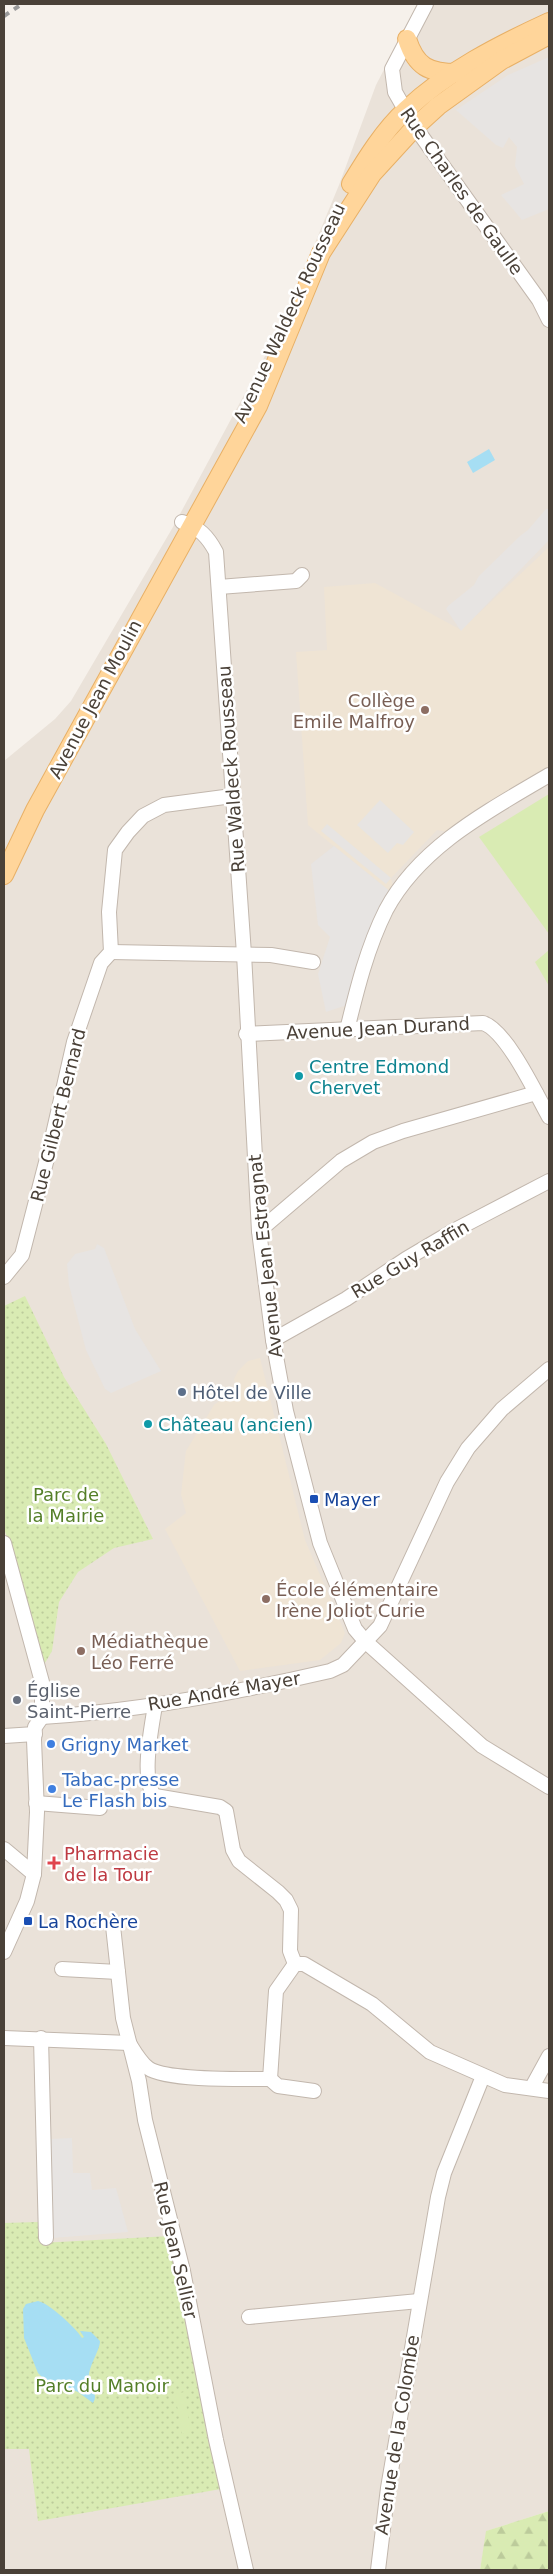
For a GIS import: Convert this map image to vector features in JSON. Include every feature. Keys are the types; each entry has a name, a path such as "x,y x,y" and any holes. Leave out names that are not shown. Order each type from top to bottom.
{"main road":[{"name":"Avenue Waldeck Rousseau","path":"188,524 260,380 346,192 378,145 404,111 428,92 491,51 549,22"},
{"name":"Avenue Waldeck Rousseau","path":"188,524 258,406 321,253 372,174 415,126 473,78 502,60 549,36"},
{"path":"408,39 412,54 426,68 436,73 457,73"},
{"name":"Avenue Jean Moulin","path":"4,857 84,698 188,524"},
{"name":"Avenue Jean Moulin","path":"4,875 72,741 188,524"}],"street":[{"name":"Rue Charles de Gaulle","path":"426,4 392,69 395,92 404,111 539,300 549,320"},
{"name":"Rue Waldeck Rousseau","path":"188,524 210,539 216,552 244,954 246,1034"},
{"path":"219,587 296,582 302,575"},
{"path":"347,1030 361,974 387,910 406,882 438,848 484,813 549,775"},
{"path":"232,796 164,806 143,816 128,832 115,850 108,912 111,952 271,955 313,962"},
{"name":"Rue Gilbert Bernard","path":"4,1276 22,1255 52,1143 74,1042 102,963 111,952"},
{"name":"Avenue Jean Durand","path":"246,1034 483,1023 488,1025 506,1042 549,1117"},
{"name":"Avenue Jean Estragnat","path":"246,1034 259,1231 273,1340 286,1411 320,1543 355,1629 366,1642 482,1746 549,1787"},
{"path":"259,1231 294,1204 341,1161 372,1142 404,1130 536,1093"},
{"name":"Rue Guy Raffin","path":"273,1340 346,1299 406,1258 454,1230 549,1181"},
{"name":"Rue André Mayer","path":"42,1717 100,1713 234,1693 330,1671 343,1665 380,1626 447,1482 468,1448 502,1409 549,1369"},
{"path":"4,1543 42,1682 42,1717 35,1727 36,1803 34,1874 26,1901 4,1952"},
{"path":"155,1705 147,1777 149,1790 155,1796 220,1807 226,1811 233,1850 239,1861 278,1892 286,1900 291,1910 290,1951 295,1964"},
{"path":"4,1736 35,1734"},
{"path":"36,1803 100,1808"},
{"path":"4,1849 34,1874"},
{"name":"Rue Jean Sellier","path":"113,1926 123,2018 139,2081 153,2152 183,2271 216,2440 244,2569"},
{"path":"295,1964 304,1964 372,2004 430,2052 505,2084 549,2091"},
{"path":"270,2079 276,1991 295,1964"},
{"path":"62,1969 118,1972"},
{"path":"4,2038 42,2038 129,2043 143,2064 156,2072 214,2079 270,2079 278,2086 314,2091"},
{"path":"42,2038 46,2238"},
{"path":"532,2087 549,2056"},
{"name":"Avenue de la Colombe","path":"378,2570 380,2538 419,2301 444,2173 483,2076"},
{"path":"249,2318 419,2301"}],"shaded area":[{"path":"418,4 549,4 549,2511 487,2531 480,2570 4,2570 4,761 55,719 71,701 173,527 279,330 339,185 376,85"},
{"path":"549,57 549,209 522,220 501,195 524,184 515,166 517,147 509,137 503,148 496,145 456,110 508,75"},
{"path":"546,509 549,509 549,540 461,631 446,609 448,606 474,585 479,576 528,530"},
{"name":"Collège Emile Malfroy","path":"549,547 549,768 447,832 437,830 391,878 393,887 389,891 308,825 296,652 327,650 324,587 375,583 461,630"},
{"path":"380,800 414,832 403,845 397,843 388,853 357,825"},
{"path":"327,824 391,878 386,884 321,831"},
{"path":"334,846 396,896 353,1003 326,1012 318,974 330,937 318,925 311,864"},
{"path":"97,1244 104,1248 135,1329 161,1371 111,1393 105,1389 86,1350 69,1285 67,1264 75,1254 95,1249"},
{"name":"École élémentaire Irène Joliot Curie","path":"260,1358 305,1540 345,1633 341,1643 320,1660 240,1671 165,1529 186,1513 181,1494 186,1451 214,1405 237,1389 234,1379 238,1371 248,1361"},
{"path":"72,2138 73,2173 90,2173 92,2190 116,2188 128,2232 52,2238 49,2139"}],"green space":[{"path":"549,794 549,934 479,837"},
{"path":"549,950 549,986 535,962"},
{"name":"Parc de la Mairie","path":"25,1296 64,1377 106,1444 153,1539 114,1548 78,1572 59,1602 52,1651 42,1668 33,1623 4,1528 4,1306"},
{"name":"Parc du Manoir","path":"38,2222 40,2243 170,2236 221,2489 38,2521 29,2449 4,2449 4,2223"},
{"path":"184,2392 191,2432 182,2434 175,2394"},
{"path":"549,2511 549,2570 480,2570 486,2531"}],"water":[{"path":"489,449 495,460 473,473 467,462"},
{"path":"38,2301 49,2306 62,2316 82,2338 84,2337 80,2331 91,2332 100,2341 89,2375 89,2380 95,2394 93,2403 78,2392 44,2379 38,2373 24,2338 23,2309 26,2304"}],"railway":[{"path":"4,16 22,4"}],"place":[{"name":"Collège Emile Malfroy","path":"425,710"},
{"name":"Centre Edmond Chervet","path":"299,1076"},
{"name":"Hôtel de Ville","path":"182,1392"},
{"name":"Château (ancien)","path":"148,1424"},
{"name":"Mayer","path":"314,1499"},
{"name":"École élémentaire Irène Joliot Curie","path":"266,1599"},
{"name":"Médiathèque Léo Ferré","path":"81,1651"},
{"name":"Église Saint-Pierre","path":"17,1700"},
{"name":"Grigny Market","path":"51,1744"},
{"name":"Tabac-presse Le Flash bis","path":"52,1789"},
{"name":"Pharmacie de la Tour","path":"54,1863"},
{"name":"La Rochère","path":"28,1921"}]}
